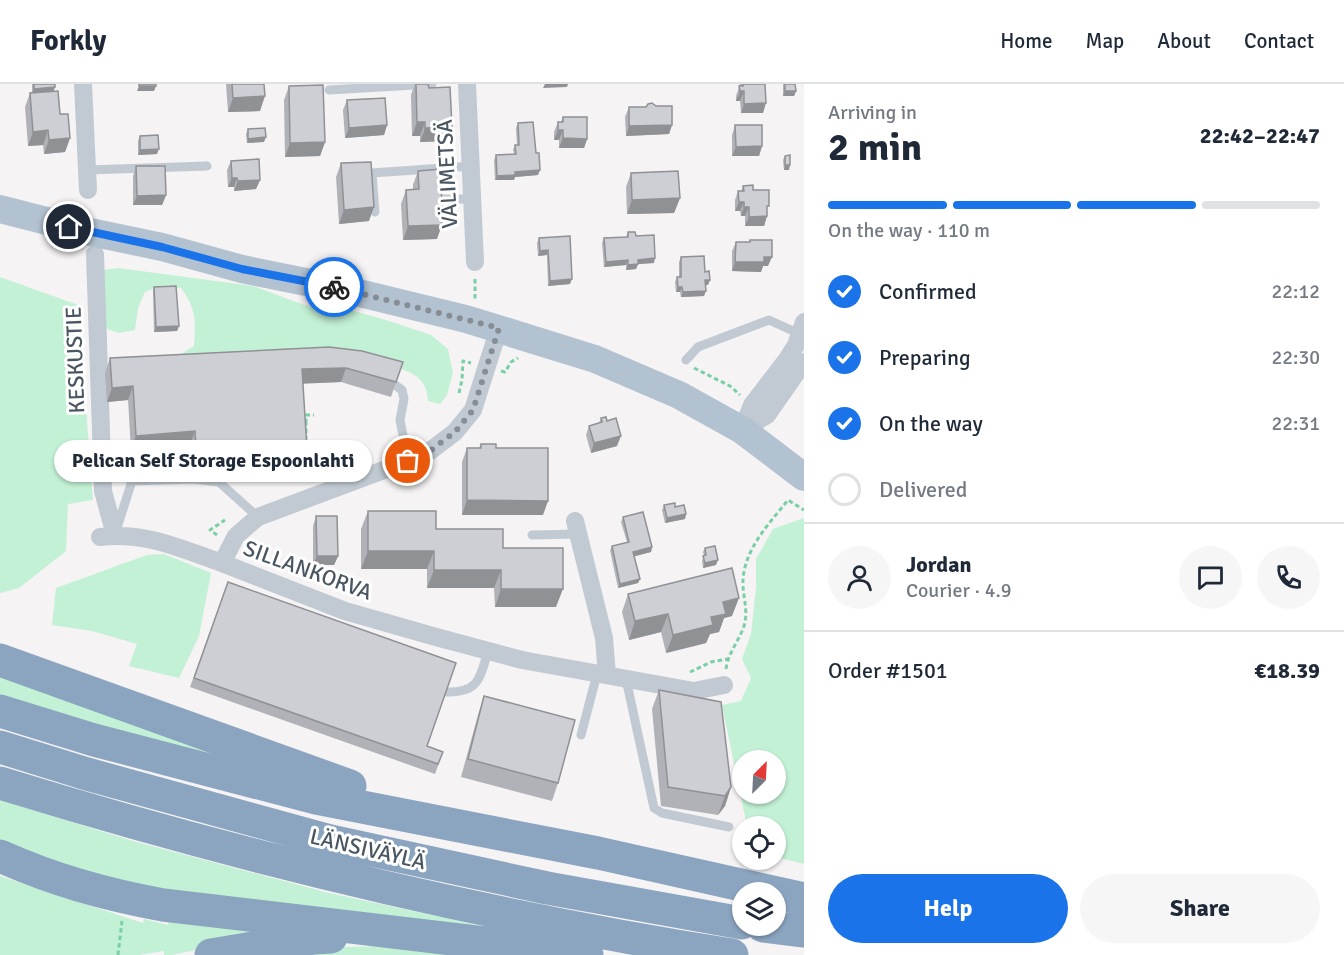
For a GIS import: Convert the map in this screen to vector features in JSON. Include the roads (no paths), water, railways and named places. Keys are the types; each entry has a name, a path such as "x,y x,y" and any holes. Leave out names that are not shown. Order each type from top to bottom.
{"highway":[{"path":"0,660 327,779 435,811 503,835"},
{"path":"0,711 94,740 316,798 689,872 804,899"},
{"name":"LÄNSIVÄYLÄ","path":"0,747 98,777 330,841 547,888 732,921"},
{"name":"LÄNSIVÄYLÄ","path":"0,783 195,841 325,874 541,922 732,955"},
{"path":"0,856 62,880 110,895 216,912 587,955"},
{"path":"786,929 804,931"},
{"path":"211,955 314,938 423,936"}],"main road":[{"path":"0,210 162,247 242,269 355,292 499,328 595,358 679,395 742,430 804,477"},
{"path":"0,230 95,254 242,269"}],"street":[{"path":"83,84 88,190"},
{"name":"VÄLIMETSÄ","path":"467,84 475,262"},
{"name":"KESKUSTIE","path":"95,254 103,491 108,536"},
{"name":"SILLANKORVA","path":"499,328 473,410 455,432 430,451 408,461 252,512 226,555 242,578 522,660 694,691 724,685"},
{"path":"742,430 752,405 788,358 803,330"},
{"path":"742,430 767,416 804,362"},
{"path":"577,527 604,638 602,674"},
{"path":"108,536 154,539 226,555"}],"lane":[{"path":"329,90 432,84"},
{"path":"87,170 207,166"},
{"path":"375,212 372,173 472,166"},
{"path":"440,199 473,199"},
{"path":"686,360 698,347 769,320 803,330"},
{"path":"395,385 402,390 404,399 400,420 408,461"},
{"path":"108,536 132,481 193,479 219,482 252,512"},
{"path":"532,535 577,527"},
{"path":"446,692 469,690 476,684 488,651"},
{"path":"581,735 602,674"},
{"path":"626,679 654,808 662,813 729,827"}],"place":[{"name":"Pelican Self Storage Espoonlahti","path":"408,461"}]}
